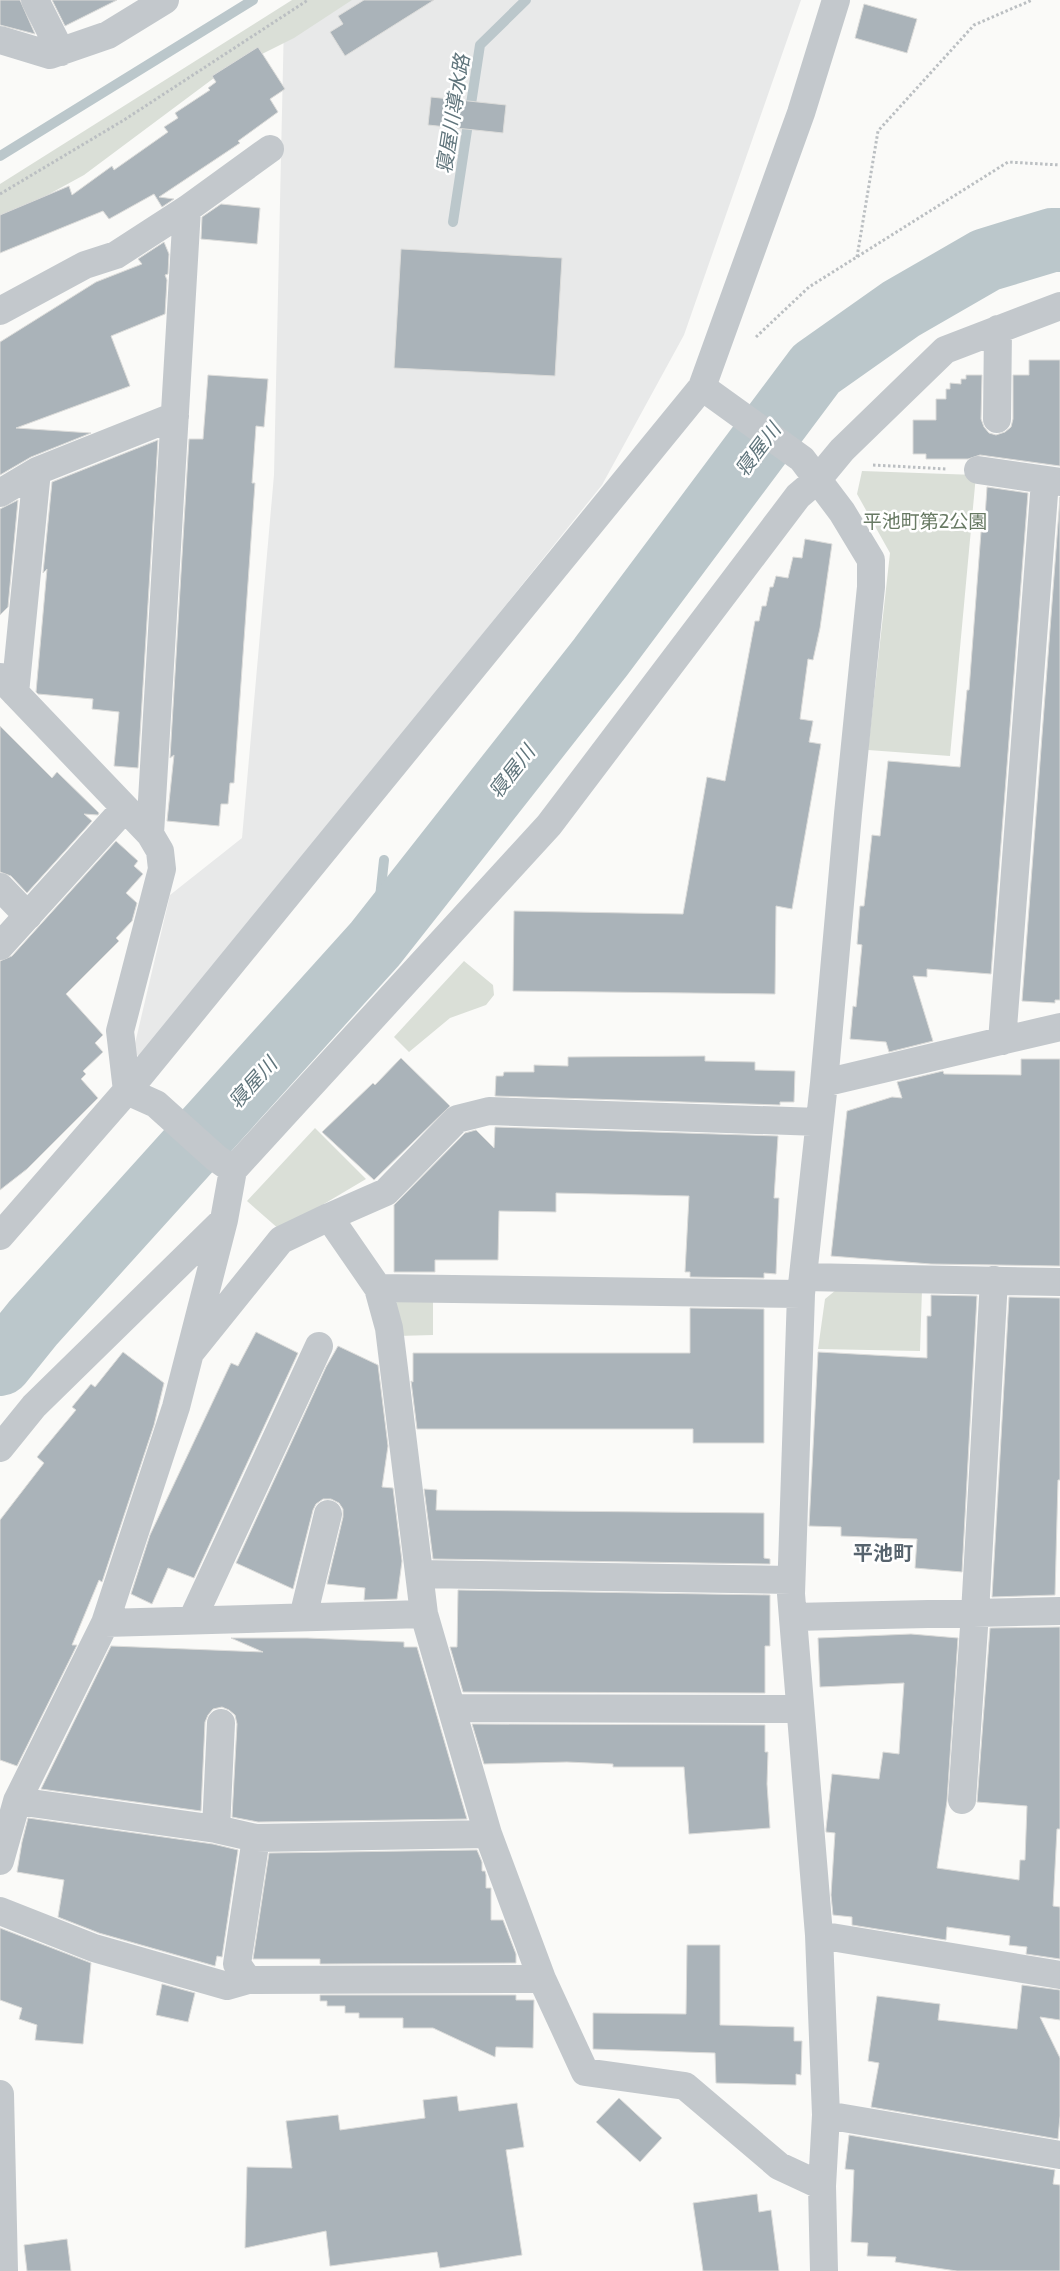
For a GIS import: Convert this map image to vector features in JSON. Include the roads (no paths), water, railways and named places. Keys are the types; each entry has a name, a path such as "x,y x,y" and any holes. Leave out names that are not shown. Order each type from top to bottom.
{"street":[{"path":"35,0 61,52"},
{"path":"0,40 50,55 108,35 165,0"},
{"path":"0,1236 127,1091 711,393 836,0"},
{"path":"0,311 85,264 116,255 187,209 270,149"},
{"path":"150,834 187,209"},
{"path":"0,1861 17,1801 105,1623 176,1407 224,1220 225,1164 549,825 798,496 810,469 842,450 945,350 1060,306"},
{"path":"997,419 998,329"},
{"path":"711,393 810,469 842,512 871,560 871,587 803,1285 791,1580 819,1935 826,2115 822,2186 824,2271"},
{"path":"0,493 37,472 175,416"},
{"path":"978,470 1052,482 1002,1041"},
{"path":"37,472 7,685 150,834 160,851 162,870 120,1031 127,1091"},
{"path":"0,946 125,808"},
{"path":"0,887 28,916"},
{"path":"824,1084 1060,1027"},
{"path":"127,1091 156,1104 225,1164"},
{"path":"190,1353 281,1240 386,1192 457,1119 490,1111 819,1122"},
{"path":"329,1217 378,1288 389,1328 424,1614 488,1834 542,1979 585,2072 686,2086 779,2166 822,2186"},
{"path":"0,1448 34,1406 224,1220"},
{"path":"378,1288 803,1285 994,1280 1060,1282"},
{"path":"962,1800 994,1280"},
{"path":"192,1620 319,1346"},
{"path":"303,1617 328,1514"},
{"path":"420,1574 791,1580"},
{"path":"793,1617 1060,1611"},
{"path":"105,1623 424,1614"},
{"path":"452,1708 800,1709"},
{"path":"216,1829 221,1723"},
{"path":"17,1801 216,1829 256,1838 488,1834"},
{"path":"248,1980 237,1964 256,1838"},
{"path":"0,1911 94,1948 227,1986 248,1980 542,1979"},
{"path":"819,1935 1060,1975"},
{"path":"0,2094 4,2271"},
{"path":"826,2115 1060,2155"}],"waterway":[{"path":"0,156 253,0"},
{"name":"寝屋川導水路","path":"453,222 480,45 526,0"},
{"name":"寝屋川","path":"0,1364 33,1323 375,944 600,658 816,369 901,309 986,260 1052,240 1060,240"},
{"name":"寝屋川導水路","path":"375,944 384,860"}],"district":[{"name":"平池町","path":"883,1552"}],"park label":[{"name":"平池町第2公園","path":"925,520"}]}
